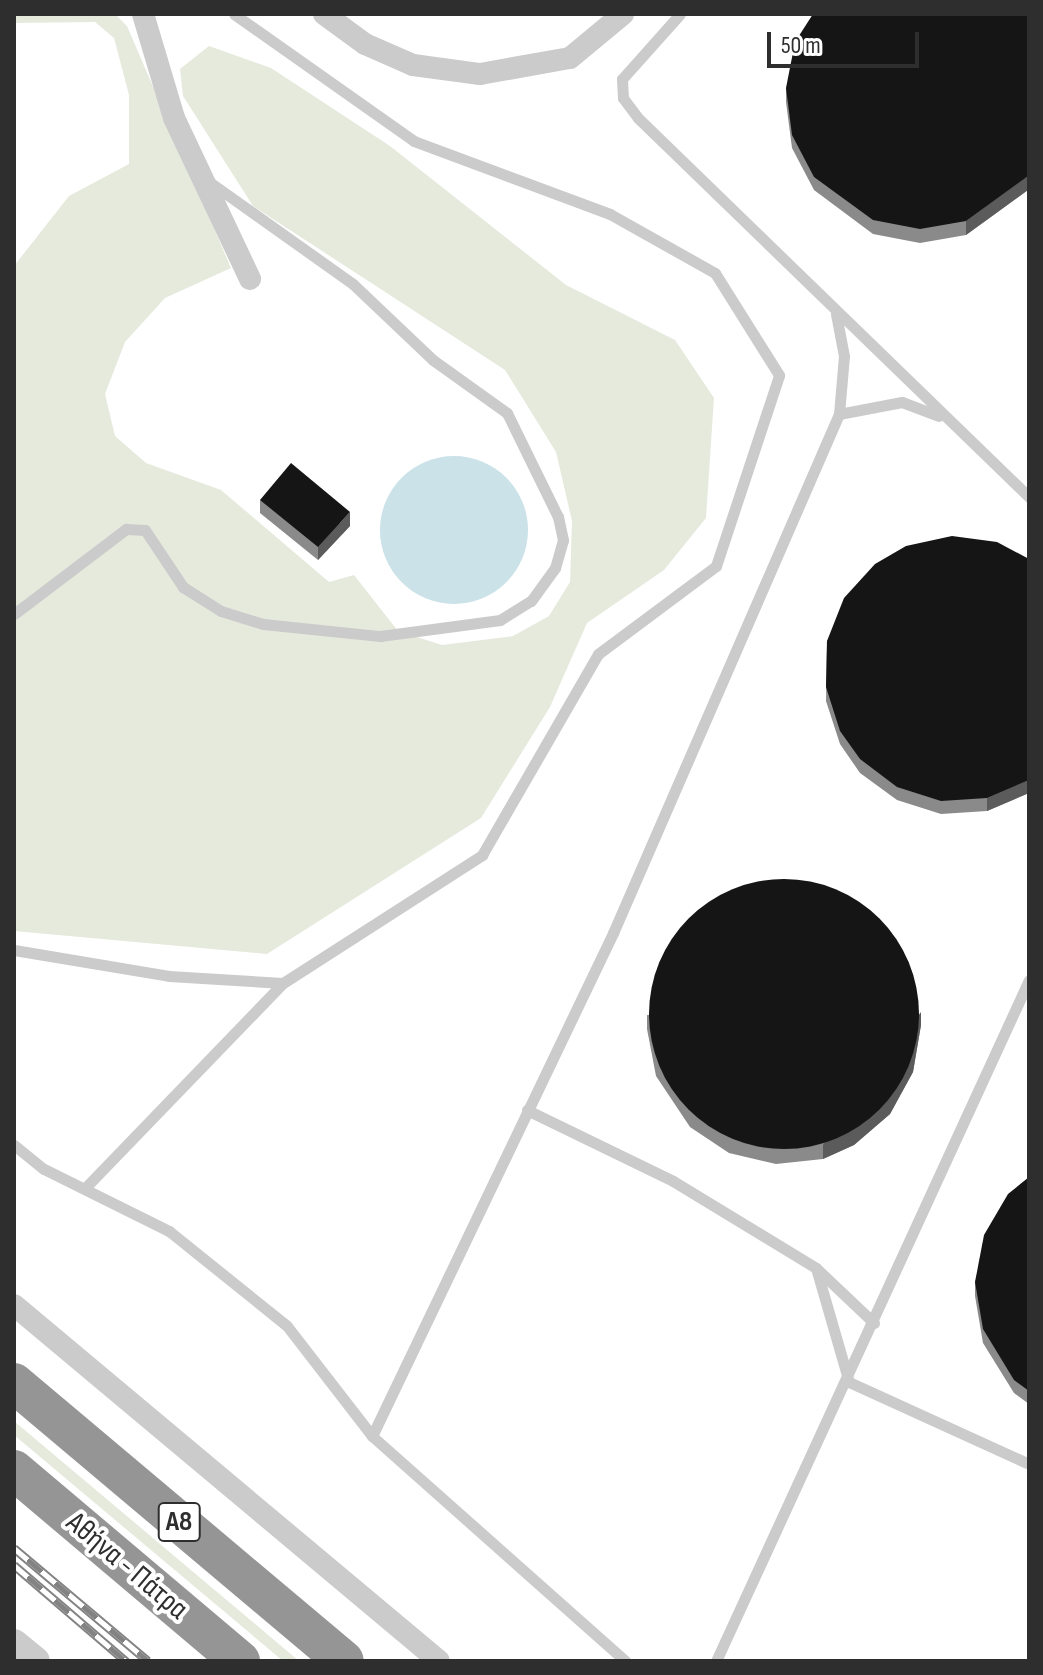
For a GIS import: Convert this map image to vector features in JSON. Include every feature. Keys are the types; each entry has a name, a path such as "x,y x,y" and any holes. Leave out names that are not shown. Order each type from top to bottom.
{"highway":[{"name":"Α8","path":"14,1383 344,1661"},
{"name":"Αθήνα - Πάτρα","path":"14,1470 240,1661"}],"street":[{"path":"143,14 174,118 250,279"},
{"path":"324,14 365,44 413,65 480,74 570,58 623,14"},
{"path":"14,1305 439,1661"},
{"path":"14,1643 36,1661"}],"lane":[{"path":"85,1188 283,983 482,855 598,654 716,566 779,375 715,273 610,214 414,141 234,14"},
{"path":"680,14 632,61 622,79 623,98 836,314 1029,497"},
{"path":"14,614 126,529 145,530 183,587 221,611 263,624 380,636 500,620 531,601 555,568 563,540 558,517 507,413 433,360 353,284 201,176"},
{"path":"372,1436 613,933 839,414 844,356 836,314"},
{"path":"839,414 902,402 949,421"},
{"path":"14,950 169,976 283,983"},
{"path":"716,1661 849,1382 1029,980"},
{"path":"527,1110 673,1181 816,1268 874,1323"},
{"path":"14,1145 85,1188 169,1231 287,1326 372,1436 625,1661"},
{"path":"816,1268 849,1382 1029,1464"}],"shaded area":[{"path":"14,14 115,14 127,26 231,268 165,298 125,342 105,394 115,436 146,463 221,490 329,582 354,575 398,631 442,645 513,636 549,616 570,582 572,521 556,452 505,370 253,206 183,96 180,69 209,46 271,68 390,146 566,285 675,340 714,398 706,518 664,570 587,623 550,707 481,818 267,954 14,931 14,266 69,196 129,164 129,95 114,38 95,22 14,23"},
{"path":"14,1421 299,1661 283,1661 14,1435"}],"water":[{"path":"454,456 482,462 506,478 522,502 528,530 522,558 506,582 482,598 454,604 426,598 402,582 386,558 380,530 386,502 402,478 426,462"}],"building":[{"path":"813,14 1029,14 1028,176 966,221 920,229 873,220 814,177 792,135 786,88 795,42"},
{"path":"291,463 350,512 318,547 260,500"},
{"path":"952,536 997,542 1029,559 1029,780 987,798 941,801 897,787 860,759 840,731 826,687 827,641 844,598 875,564 906,546"},
{"path":"771,879 797,879 836,889 859,901 880,918 897,939 909,962 917,988 917,1040 909,1066 897,1089 880,1110 859,1127 823,1144 797,1149 771,1149 745,1144 720,1133 698,1119 679,1100 654,1053 649,1027 649,1001 654,975 665,950 679,928 698,909 745,884"},
{"path":"1029,1177 1029,1391 1014,1380 983,1329 975,1282 984,1235 1008,1194"}],"railway":[{"path":"14,1548 148,1661"},
{"path":"14,1565 126,1661"}]}
